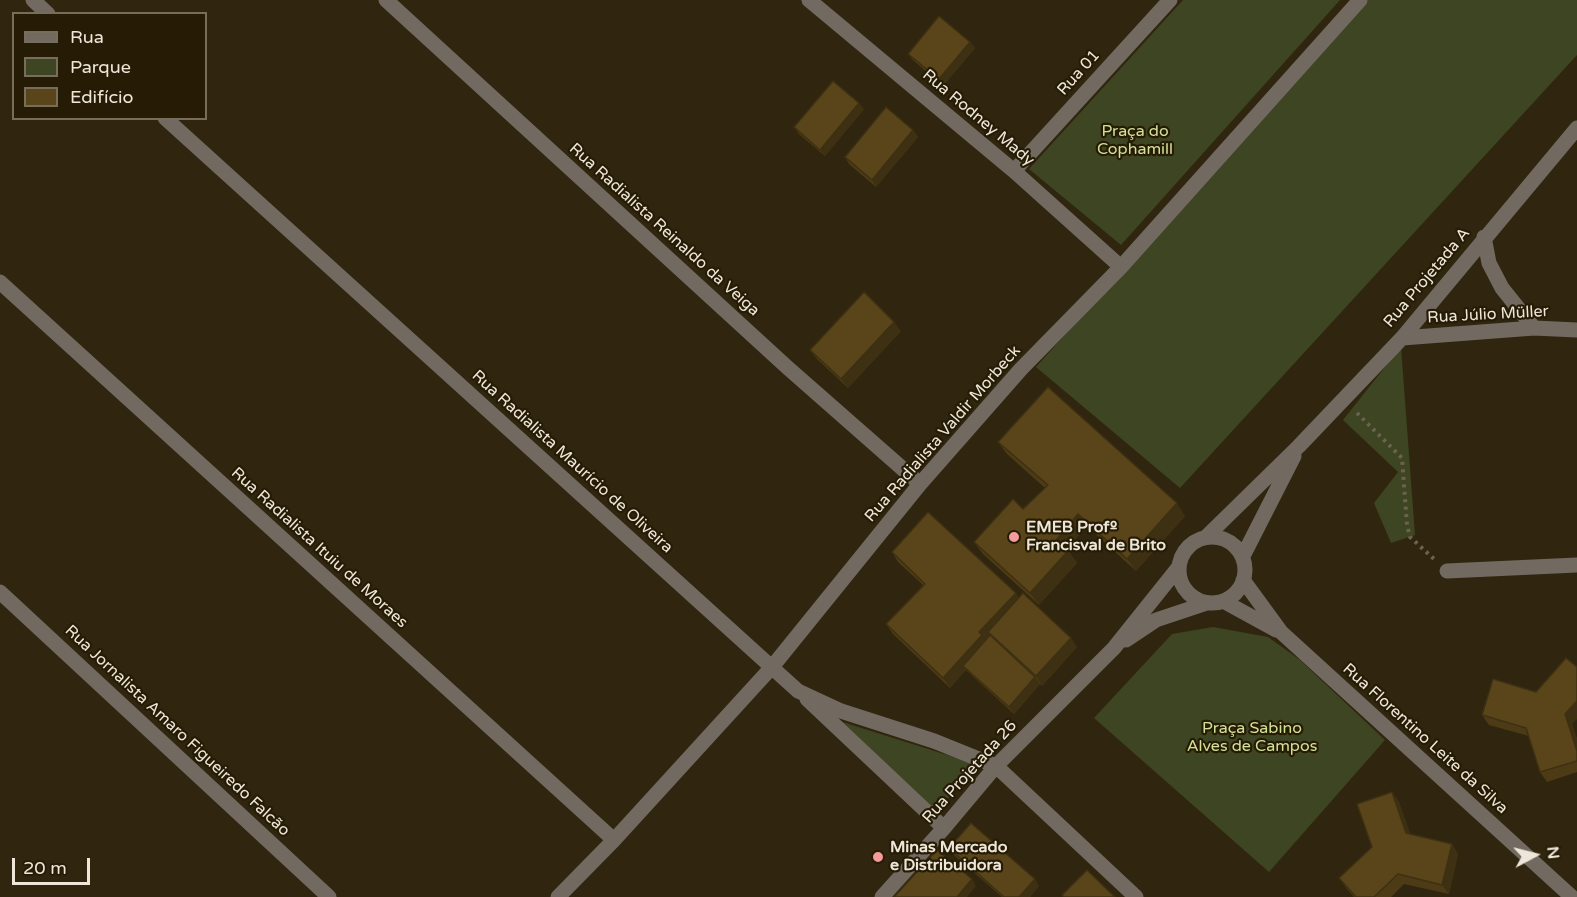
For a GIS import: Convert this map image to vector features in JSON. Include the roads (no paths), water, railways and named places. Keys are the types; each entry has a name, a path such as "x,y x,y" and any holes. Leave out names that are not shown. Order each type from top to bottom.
{"street":[{"path":"33,0 46,12"},
{"name":"Rua Radialista Reinaldo da Veiga","path":"386,0 788,368 920,484"},
{"name":"Rua Rodney Mady","path":"809,0 1014,171 1121,267"},
{"name":"Rua 01","path":"1014,171 1170,0"},
{"name":"Rua Radialista Valdir Morbeck","path":"558,897 614,840 772,667 920,484 1021,369 1121,267 1360,0"},
{"name":"Rua Radialista Maurício de Oliveira","path":"167,120 798,691 841,711 934,741 996,766"},
{"name":"Rua Projetada A","path":"1206,537 1299,446 1402,338 1577,128"},
{"path":"1484,237 1489,263 1502,288 1534,328"},
{"name":"Rua Radialista Ituiu de Moraes","path":"0,282 614,840"},
{"name":"Rua Júlio Müller","path":"1402,338 1534,328 1577,330"},
{"name":"Rua Projetada A","path":"1243,556 1299,446"},
{"path":"1206,537 1218,537 1229,541 1243,556 1245,569 1243,580 1233,595 1223,601 1207,603 1190,595 1180,579 1178,568 1181,556 1188,546 1206,537"},
{"path":"1447,571 1577,566"},
{"name":"Rua Projetada 26","path":"882,897 996,766 1114,648 1178,568"},
{"name":"Rua Florentino Leite da Silva","path":"1243,580 1281,632 1572,897"},
{"name":"Rua Jornalista Amaro Figueiredo Falcão","path":"0,592 329,897"},
{"name":"Rua Florentino Leite da Silva","path":"1223,601 1281,632"},
{"name":"Rua Projetada 26","path":"1114,648 1156,620 1207,603"},
{"path":"798,691 944,828"},
{"path":"996,766 1136,897"}],"place":[{"name":"EMEB Profº Francisval de Brito","path":"1014,537"},
{"name":"Minas Mercado e Distribuidora","path":"878,857"}],"park label":[{"name":"Praça do Cophamill","path":"1135,141"},
{"name":"Praça Sabino Alves de Campos","path":"1252,738"}]}
